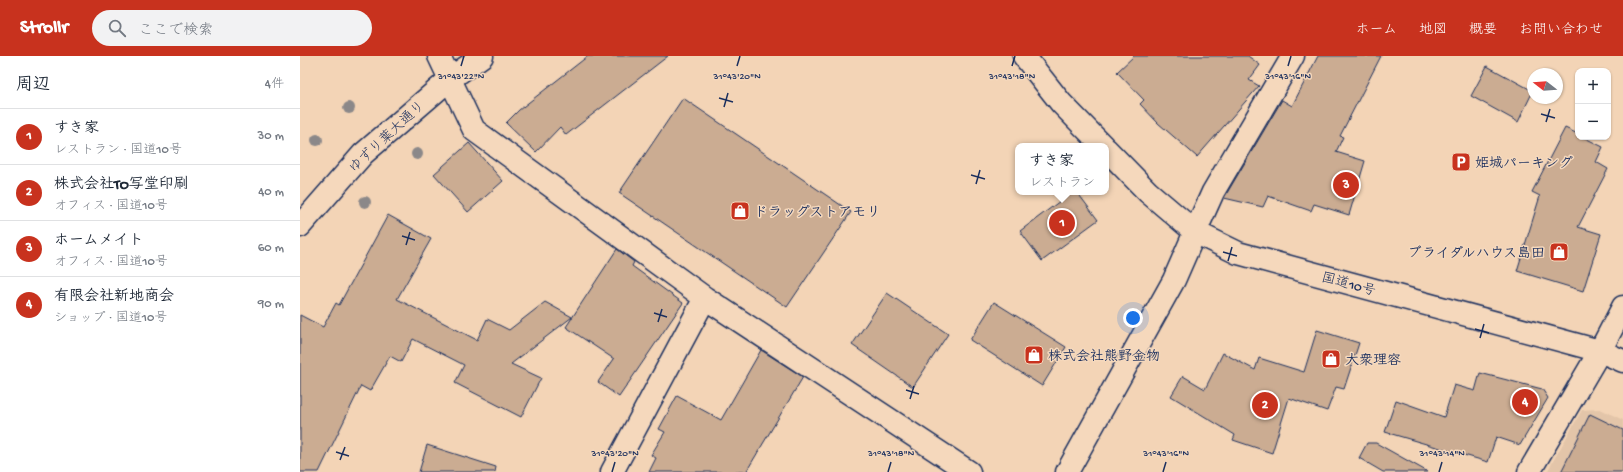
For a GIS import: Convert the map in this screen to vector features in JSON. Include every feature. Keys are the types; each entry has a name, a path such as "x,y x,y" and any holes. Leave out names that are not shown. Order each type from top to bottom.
{"main road":[{"path":"439,56 474,130 706,298 969,472"},
{"name":"ゆずり葉大通り","path":"301,223 363,154 450,79 482,56"},
{"path":"1024,56 1061,103 1100,143"},
{"path":"1067,472 1174,280 1213,192 1292,56"},
{"name":"国道10号","path":"1109,152 1148,192 1195,232 1238,253 1600,351 1623,361"},
{"path":"612,472 706,298"},
{"path":"1529,472 1600,351 1623,307"}],"shaded area":[{"path":"1600,409 1623,420 1623,472 1547,472 1582,410"}],"building":[{"path":"588,56 668,56 566,135 560,127 536,152 506,123 519,110"},
{"path":"1134,56 1248,56 1260,65 1249,80 1259,86 1197,157 1158,123 1140,104 1144,100 1117,72"},
{"path":"1318,56 1381,56 1340,136 1343,137 1336,152 1365,161 1349,215 1314,204 1311,211 1268,196 1263,207 1224,198 1282,100 1292,106"},
{"path":"1487,66 1527,88 1527,103 1518,122 1471,96"},
{"path":"683,98 851,212 787,307 619,193"},
{"path":"1565,128 1575,133 1575,140 1589,140 1603,147 1596,162 1608,169 1578,227 1601,234 1583,291 1517,271 1540,196 1532,192"},
{"path":"469,143 503,181 468,212 434,174"},
{"path":"1068,195 1079,195 1098,220 1042,261 1020,231"},
{"path":"388,215 431,239 397,299 477,340 487,319 509,330 545,302 572,317 511,364 541,378 521,417 455,383 464,365 413,339 401,362 390,356 370,391 361,386 319,472 300,472 300,315 323,327 336,303 339,305"},
{"path":"617,249 634,262 632,266 683,303 619,397 598,382 614,359 566,327"},
{"path":"887,293 948,334 913,387 852,345"},
{"path":"994,302 1066,347 1042,386 970,340"},
{"path":"1317,330 1359,343 1344,389 1336,387 1327,411 1289,398 1272,453 1233,440 1235,435 1171,396 1183,376 1205,389 1223,353 1255,370 1259,358 1304,372"},
{"path":"761,350 803,377 746,472 649,472 656,458 651,455 665,432 659,429 677,396 721,420"},
{"path":"1480,373 1542,389 1548,398 1520,445 1496,437 1488,462 1385,432 1396,400 1444,417 1454,385 1475,391"},
{"path":"1590,414 1623,430 1623,472 1561,472"},
{"path":"1367,443 1376,443 1428,472 1383,472 1359,458"},
{"path":"427,445 496,467 495,472 419,472"}],"place":[{"name":"姫城パーキング","path":"1461,162"},
{"name":"ホームメイト","path":"1346,185"},
{"name":"ドラッグストアモリ","path":"740,211"},
{"name":"すき家","path":"1062,223"},
{"name":"ブライダルハウス島田","path":"1559,252"},
{"name":"株式会社熊野金物","path":"1034,355"},
{"name":"大衆理容","path":"1331,359"},
{"name":"有限会社新地商会","path":"1525,402"},
{"name":"株式会社TO写堂印刷","path":"1265,405"}]}
